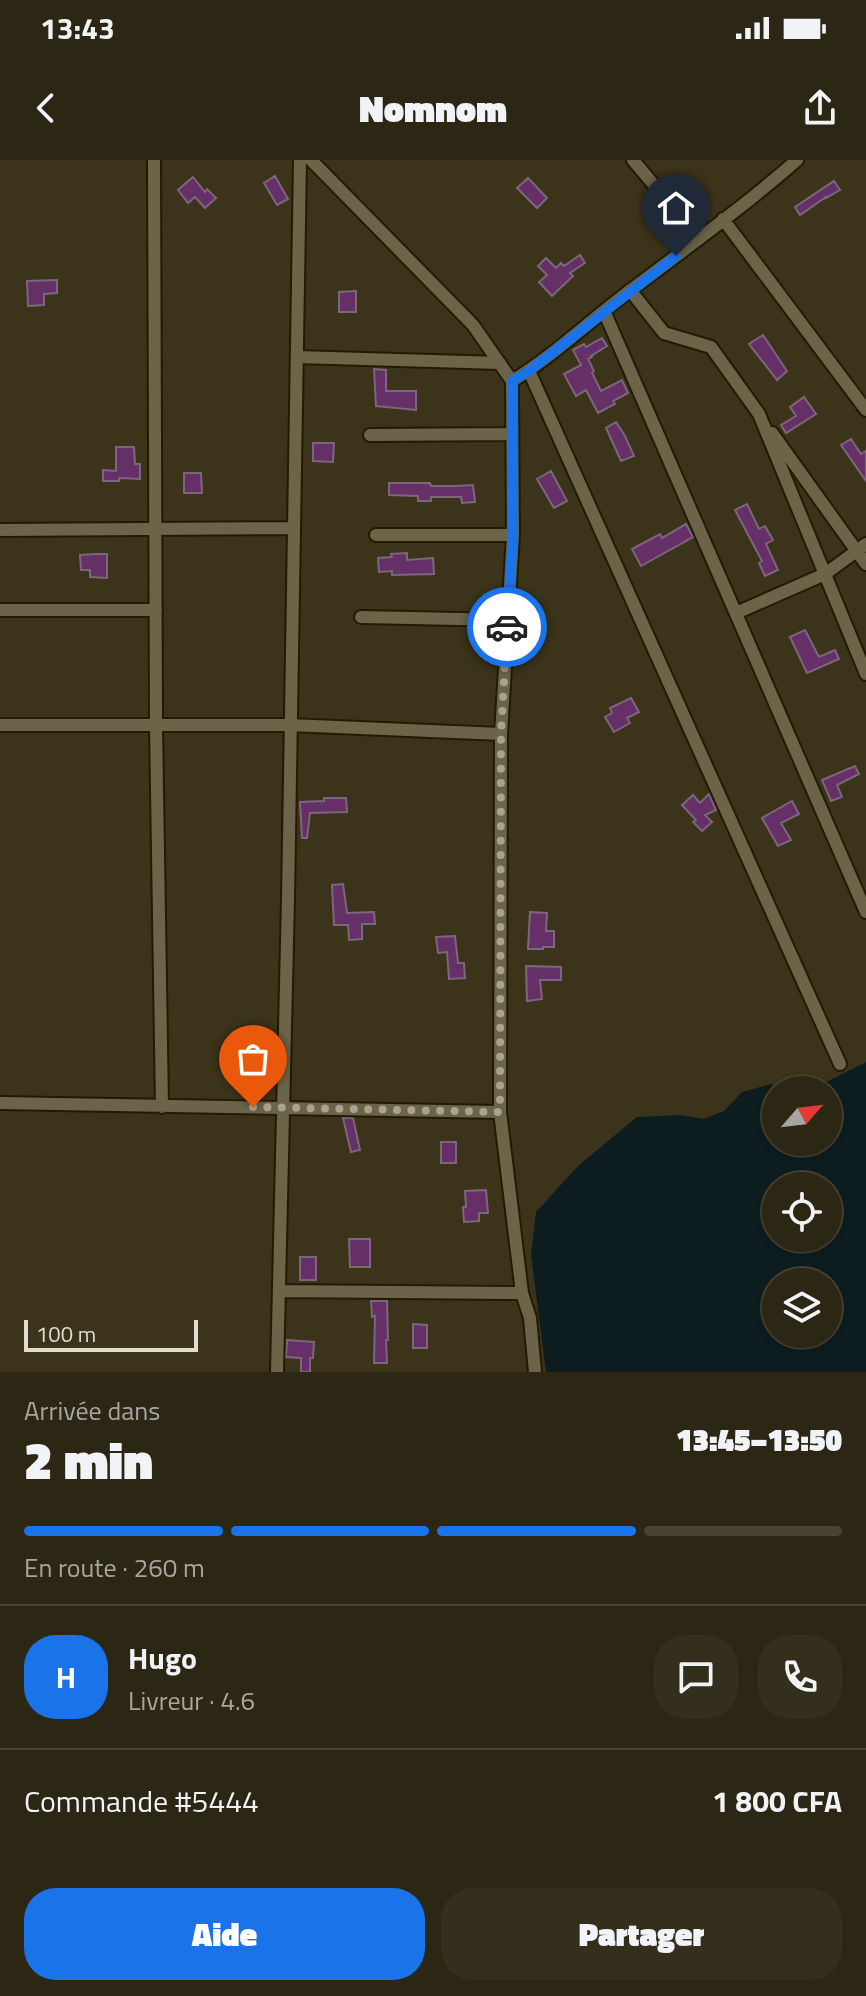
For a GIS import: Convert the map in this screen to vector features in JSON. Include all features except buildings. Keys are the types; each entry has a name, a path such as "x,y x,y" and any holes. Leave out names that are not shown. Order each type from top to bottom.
{"street":[{"path":"154,160 156,725 162,1107"},
{"path":"277,1372 300,160"},
{"path":"311,160 473,325 512,381 513,535 501,734 500,1112 535,1372"},
{"path":"633,160 699,239"},
{"path":"512,381 529,371 797,160"},
{"path":"723,219 866,410"},
{"path":"630,290 664,333 711,347 861,548 866,564"},
{"path":"604,311 866,912"},
{"path":"297,357 500,363"},
{"path":"529,371 840,1064"},
{"path":"759,414 866,674"},
{"path":"370,435 512,434"},
{"path":"0,530 294,528"},
{"path":"376,535 513,535"},
{"path":"736,613 825,574 861,548"},
{"path":"0,610 156,610"},
{"path":"361,617 508,620"},
{"path":"0,725 290,725 501,734"},
{"path":"0,1103 500,1112"},
{"path":"279,1291 522,1293"}],"shaded area":[{"path":"866,1062 866,1372 546,1372 531,1255 536,1212 578,1166 637,1117 680,1115 704,1119 724,1111 742,1092 762,1086 762,1156 842,1156 842,1076 838,1076"}],"way so far":[{"path":"253,1107 500,1112 501,734 507,627"}],"route":[{"path":"507,627 513,535 512,381 676,256"}]}
